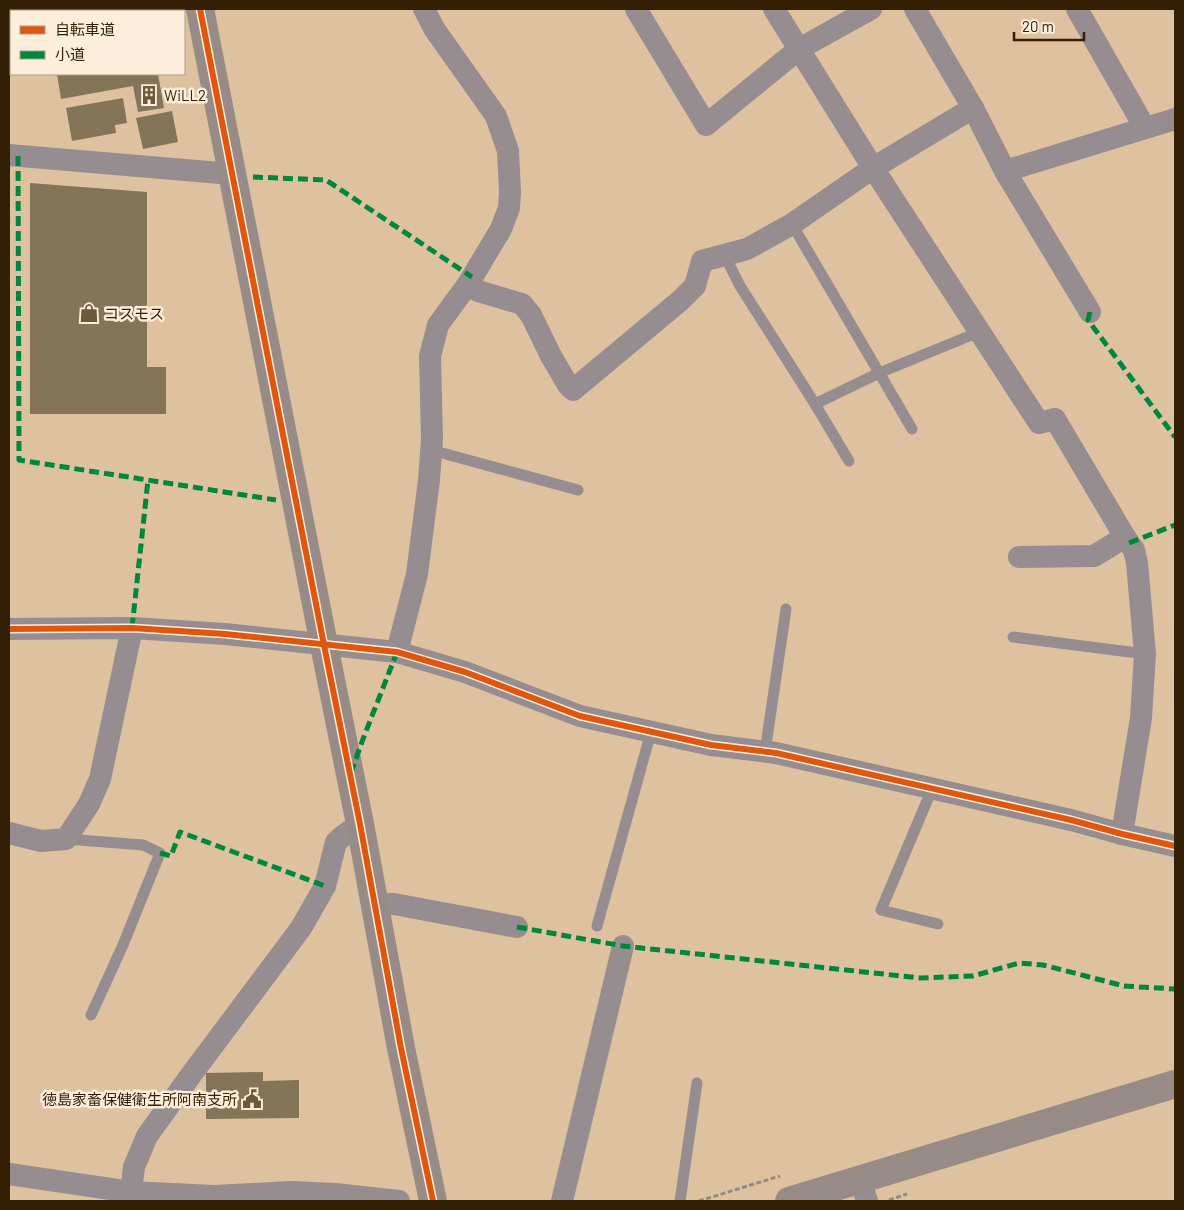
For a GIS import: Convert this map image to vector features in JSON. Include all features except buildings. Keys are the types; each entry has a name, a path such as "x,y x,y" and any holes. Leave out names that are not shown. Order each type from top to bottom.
{"street":[{"path":"200,9 360,824 401,1048 433,1201"},
{"path":"397,652 417,574 429,480 431,450 430,356 438,326 468,284 501,228 509,208 510,192 508,151 496,116 435,30 424,9"},
{"path":"636,9 706,125 798,48 871,9"},
{"path":"774,9 873,168 1039,423 1055,419 1134,550 1146,654 1141,718 1122,834"},
{"path":"915,9 973,108 1006,171 1090,312"},
{"path":"1077,9 1145,128"},
{"path":"468,284 478,290 522,304 531,315 550,356 568,385 574,390 682,300 695,286 702,262 747,249 792,224 873,168 973,108"},
{"path":"1006,171 1175,119"},
{"path":"9,155 232,174"},
{"path":"1019,557 1094,556 1125,537"},
{"path":"9,833 41,841 66,839 90,804 100,779 132,628"},
{"path":"9,629 132,628 225,634 397,652 465,672 580,716 711,745 776,753 1071,820 1175,846"},
{"path":"132,1192 134,1167 147,1136 301,928 325,886 336,842 360,824"},
{"path":"375,904 409,906 517,927"},
{"path":"562,1201 623,946"},
{"path":"802,1199 864,1191 1175,1084"},
{"path":"9,1174 132,1192 214,1198 290,1192 335,1194 399,1201"}],"lane":[{"path":"792,224 912,429"},
{"path":"725,256 740,286 849,461"},
{"path":"815,404 879,373 979,332"},
{"path":"431,450 578,490"},
{"path":"765,752 786,609"},
{"path":"1013,637 1146,654"},
{"path":"597,926 651,732"},
{"path":"932,789 881,910 938,924"},
{"path":"66,839 143,845 160,852 123,945 91,1015"},
{"path":"680,1201 697,1083"}],"marked path":[{"path":"18,156 19,460 276,500"},
{"path":"253,177 326,180 472,277"},
{"path":"1090,312 1088,320 1175,437"},
{"path":"132,628 148,480"},
{"path":"1129,543 1175,525"},
{"path":"351,773 397,652"},
{"path":"160,853 171,856 180,832 325,886"},
{"path":"517,927 623,946 920,978 973,976 1019,963 1043,965 1124,986 1175,989"}],"cycle path":[{"path":"200,9 360,824 401,1048 433,1201"},
{"path":"9,629 132,628 225,634 397,652 465,672 580,716 711,745 776,753 1071,820 1175,846"}],"place":[{"name":"WiLL2","path":"149,95"},
{"name":"コスモス","path":"89,313"},
{"name":"徳島家畜保健衛生所阿南支所","path":"252,1099"}]}
